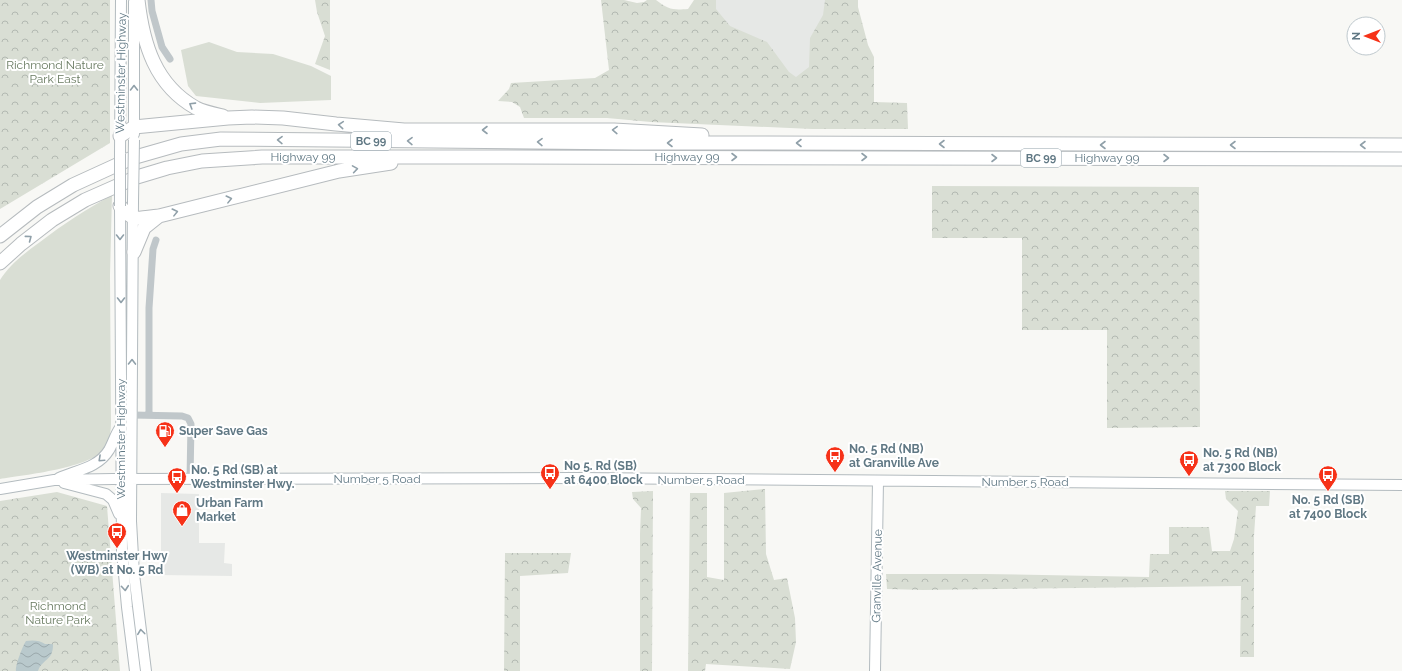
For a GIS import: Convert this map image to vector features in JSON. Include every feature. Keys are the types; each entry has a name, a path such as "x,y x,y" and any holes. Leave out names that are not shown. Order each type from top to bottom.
{"highway":[{"path":"138,0 144,38 151,56 166,83 178,96 197,108 228,118"},
{"path":"120,141 134,127 228,118 282,118 404,130 614,130 730,137 765,142"},
{"name":"Highway 99","path":"0,236 37,207 74,185 132,158 181,144 222,139 634,143 765,142 1402,145"},
{"name":"Highway 99","path":"0,263 33,234 52,220 85,200 137,177 167,168 202,161 262,157 1402,159"},
{"path":"120,206 133,219 159,216 339,171 399,162 420,157"},
{"path":"134,252 144,228 159,216"}],"main road":[{"name":"Westminster Highway","path":"122,0 120,141 121,426 131,521 133,568 146,671"},
{"name":"Westminster Highway","path":"134,0 134,252 132,415 121,521 124,584 135,671"},
{"path":"54,480 74,471 86,469 97,463 108,451 121,426"},
{"name":"Number 5 Road","path":"0,489 54,480 126,479 576,478 1402,485"},
{"path":"54,480 106,494 115,505 121,521"},
{"name":"Granville Avenue","path":"876,671 878,481"}],"street":[{"path":"151,0 152,11 162,47 170,59"},
{"path":"149,415 149,308 153,249 156,240"},
{"name":"Westminster Highway","path":"132,415 182,416 188,418 190,421 190,479"}],"shaded area":[{"path":"704,0 856,0 854,91 703,89"},
{"path":"161,493 199,494 199,543 225,543 224,563 232,564 232,576 161,575"}],"green space":[{"name":"Richmond Nature Park East","path":"0,0 110,0 110,143 0,209"},
{"path":"315,0 330,0 330,70 315,64 325,36 317,12"},
{"path":"601,0 624,0 637,3 647,0 656,0 671,9 688,9 694,0 716,0 716,9 730,26 767,42 789,72 796,77 809,67 810,38 823,15 825,0 858,0 858,7 868,45 874,57 874,102 907,103 908,129 812,129 651,122 607,118 524,118 520,107 512,102 498,101 509,89 511,83 595,78 609,70"},
{"path":"209,42 237,52 273,54 311,66 331,76 331,100 260,103 196,96 188,86 181,50"},
{"path":"932,186 1199,187 1200,427 1107,428 1107,330 1022,330 1022,238 932,238"},
{"path":"112,195 110,275 111,425 106,447 99,454 73,465 41,473 0,479 0,280 13,264 29,250 84,211"},
{"path":"765,489 766,554 774,580 787,578 795,618 796,642 790,669 706,664 705,671 688,671 690,493 707,493 707,577 724,580 724,493"},
{"path":"653,491 652,671 640,671 641,508 633,499 632,492"},
{"path":"1225,491 1270,491 1269,506 1256,506 1254,536 1254,657 1240,657 1241,586 923,590 887,589 886,574 1149,577 1150,554 1169,554 1169,527 1209,527 1212,551 1230,551 1234,539 1238,511 1226,499"},
{"name":"Richmond Nature Park","path":"57,492 107,506 120,671 0,671 0,501"},
{"path":"505,553 571,553 568,573 520,576 520,671 504,671"}],"water":[{"path":"31,640 53,645 51,654 38,671 16,671 26,641"}],"place":[{"name":"Super Save Gas","path":"165,448"},
{"name":"No. 5 Rd (NB) at Granville Ave","path":"835,473"},
{"name":"No. 5 Rd (NB) at 7300 Block","path":"1189,477"},
{"name":"No 5. Rd (SB) at 6400 Block","path":"550,490"},
{"name":"No. 5 Rd (SB) at 7400 Block","path":"1328,492"},
{"name":"No. 5 Rd (SB) at Westminster Hwy.","path":"177,494"},
{"name":"Urban Farm Market","path":"182,527"},
{"name":"Westminster Hwy (WB) at No. 5 Rd","path":"117,549"}]}
